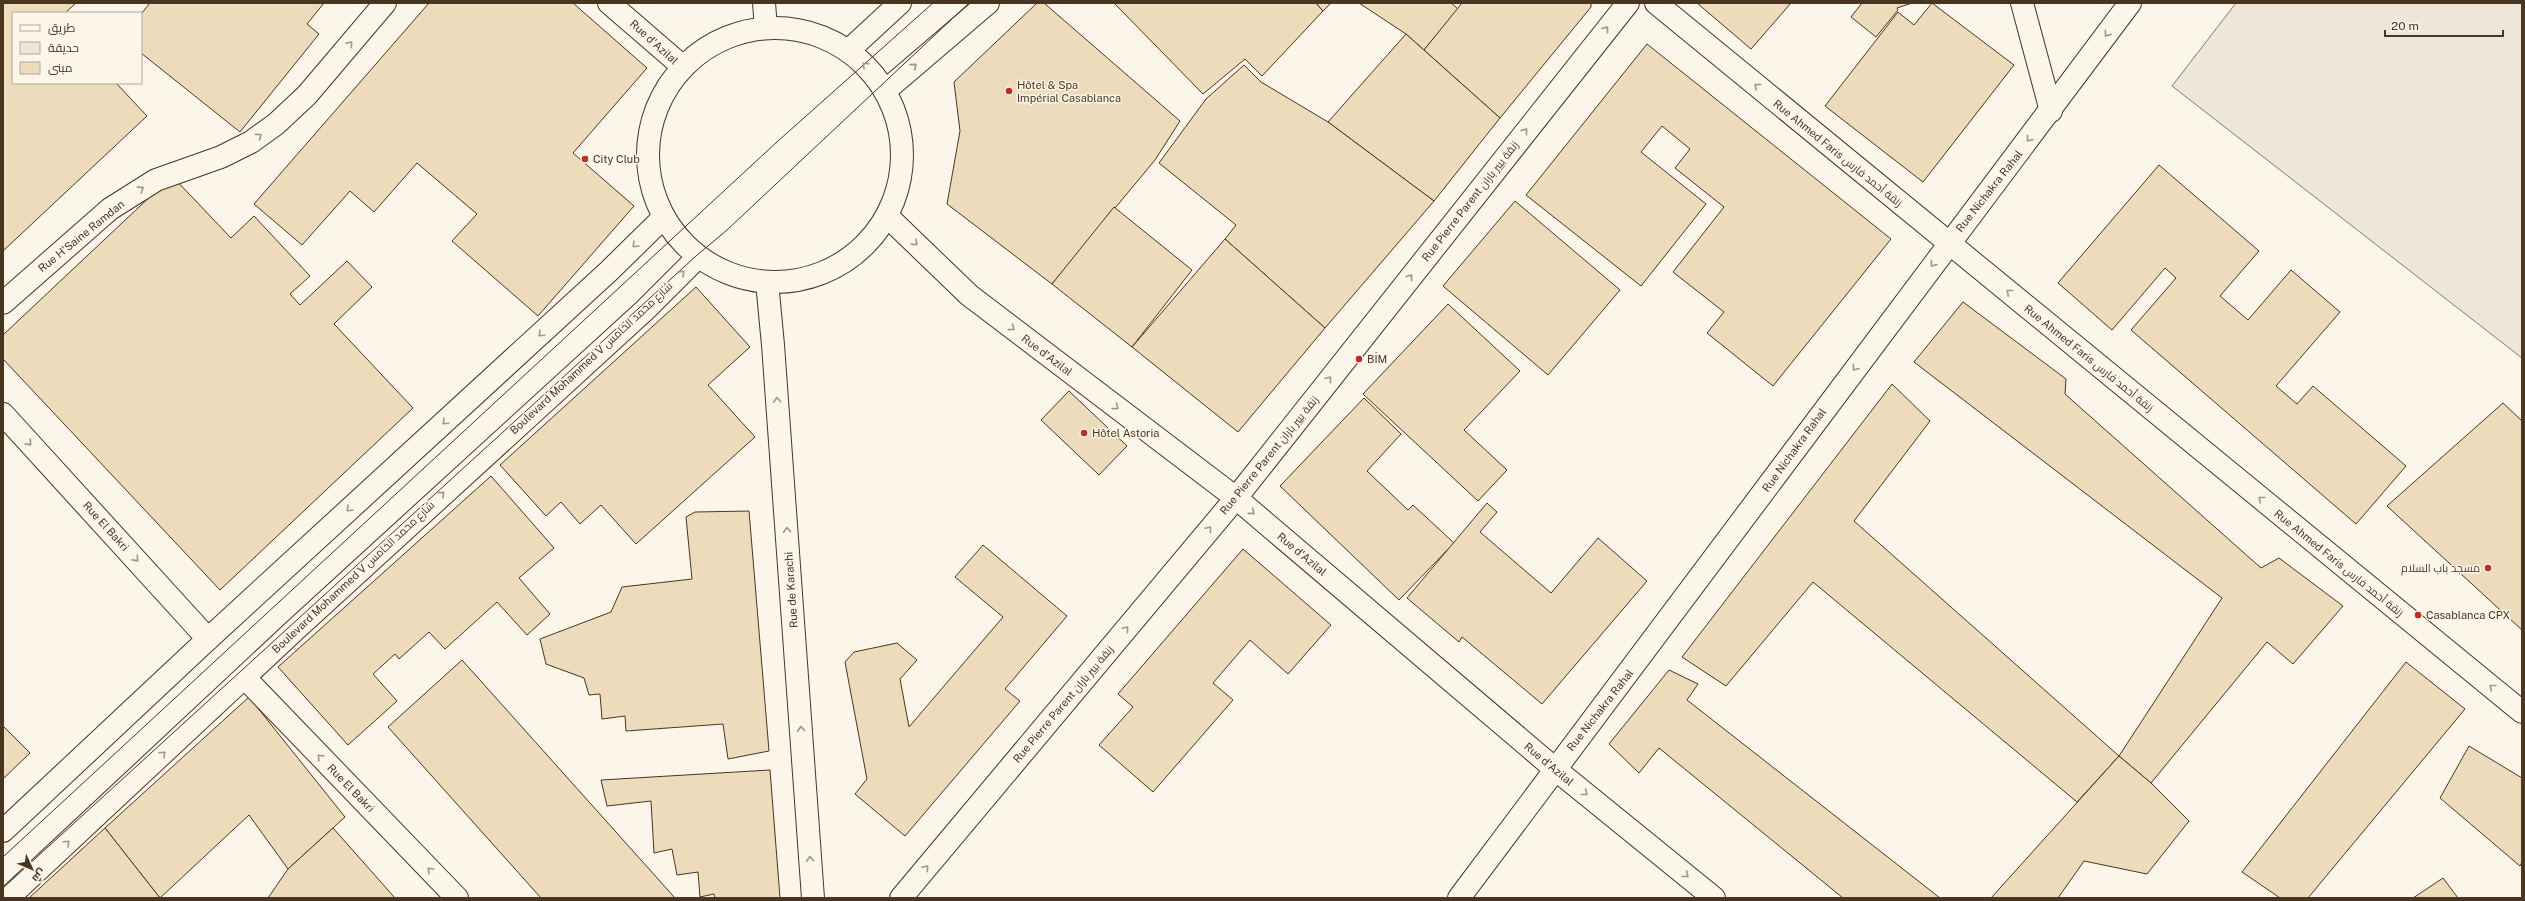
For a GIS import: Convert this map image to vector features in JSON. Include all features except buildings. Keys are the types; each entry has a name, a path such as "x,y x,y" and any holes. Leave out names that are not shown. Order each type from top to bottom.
{"street":[{"name":"Rue H'Saine Ramdan","path":"3,303 117,205 156,180 221,157 251,142 276,124 307,95 385,3"},
{"name":"Rue d'Azilal","path":"609,3 682,66"},
{"path":"764,3 766,28"},
{"path":"848,51 900,3"},
{"path":"884,91 988,3"},
{"name":"Rue Pierre Parent زنقة بيير باران","path":"901,898 1236,498 1628,3"},
{"name":"Rue Ahmed Faris زنقة أحمد فارس","path":"1656,3 2522,712"},
{"path":"2022,3 2051,111"},
{"name":"Rue Nichakra Rahal","path":"1459,898 1949,243 2051,111 2130,3"},
{"path":"766,28 799,30 816,35 848,51 873,74 884,91 898,122 902,154 898,186 887,216 878,229 858,251 838,265 804,279 767,282 730,275 698,257 681,242 663,218 654,198 649,178 647,157 649,136 663,95 682,66 715,43 731,36 766,28"},
{"name":"Rue d'Azilal","path":"887,216 968,295 1236,498 1555,769 1714,898"},
{"path":"3,831 208,639 609,271 663,218"},
{"name":"Boulevard Mohammed V شارع محمد الخامس","path":"8,898 645,310 698,257"},
{"name":"Rue de Karachi","path":"767,282 774,345 813,898"},
{"name":"Rue El Bakri","path":"3,414 208,639"},
{"name":"Rue El Bakri","path":"245,678 457,898"}],"green space":[{"path":"2236,3 2522,3 2522,358 2172,86"}],"tram line":[{"path":"3,857 778,141 933,3"},
{"path":"3,888 696,256 727,230 969,3"}],"place":[{"name":"Hôtel & Spa Impérial Casablanca","path":"1009,91"},
{"name":"City Club","path":"585,159"},
{"name":"BİM","path":"1359,359"},
{"name":"Hôtel Astoria","path":"1084,433"},
{"name":"مسجد باب السلام","path":"2488,568"},
{"name":"Casablanca CPX","path":"2418,615"}]}
